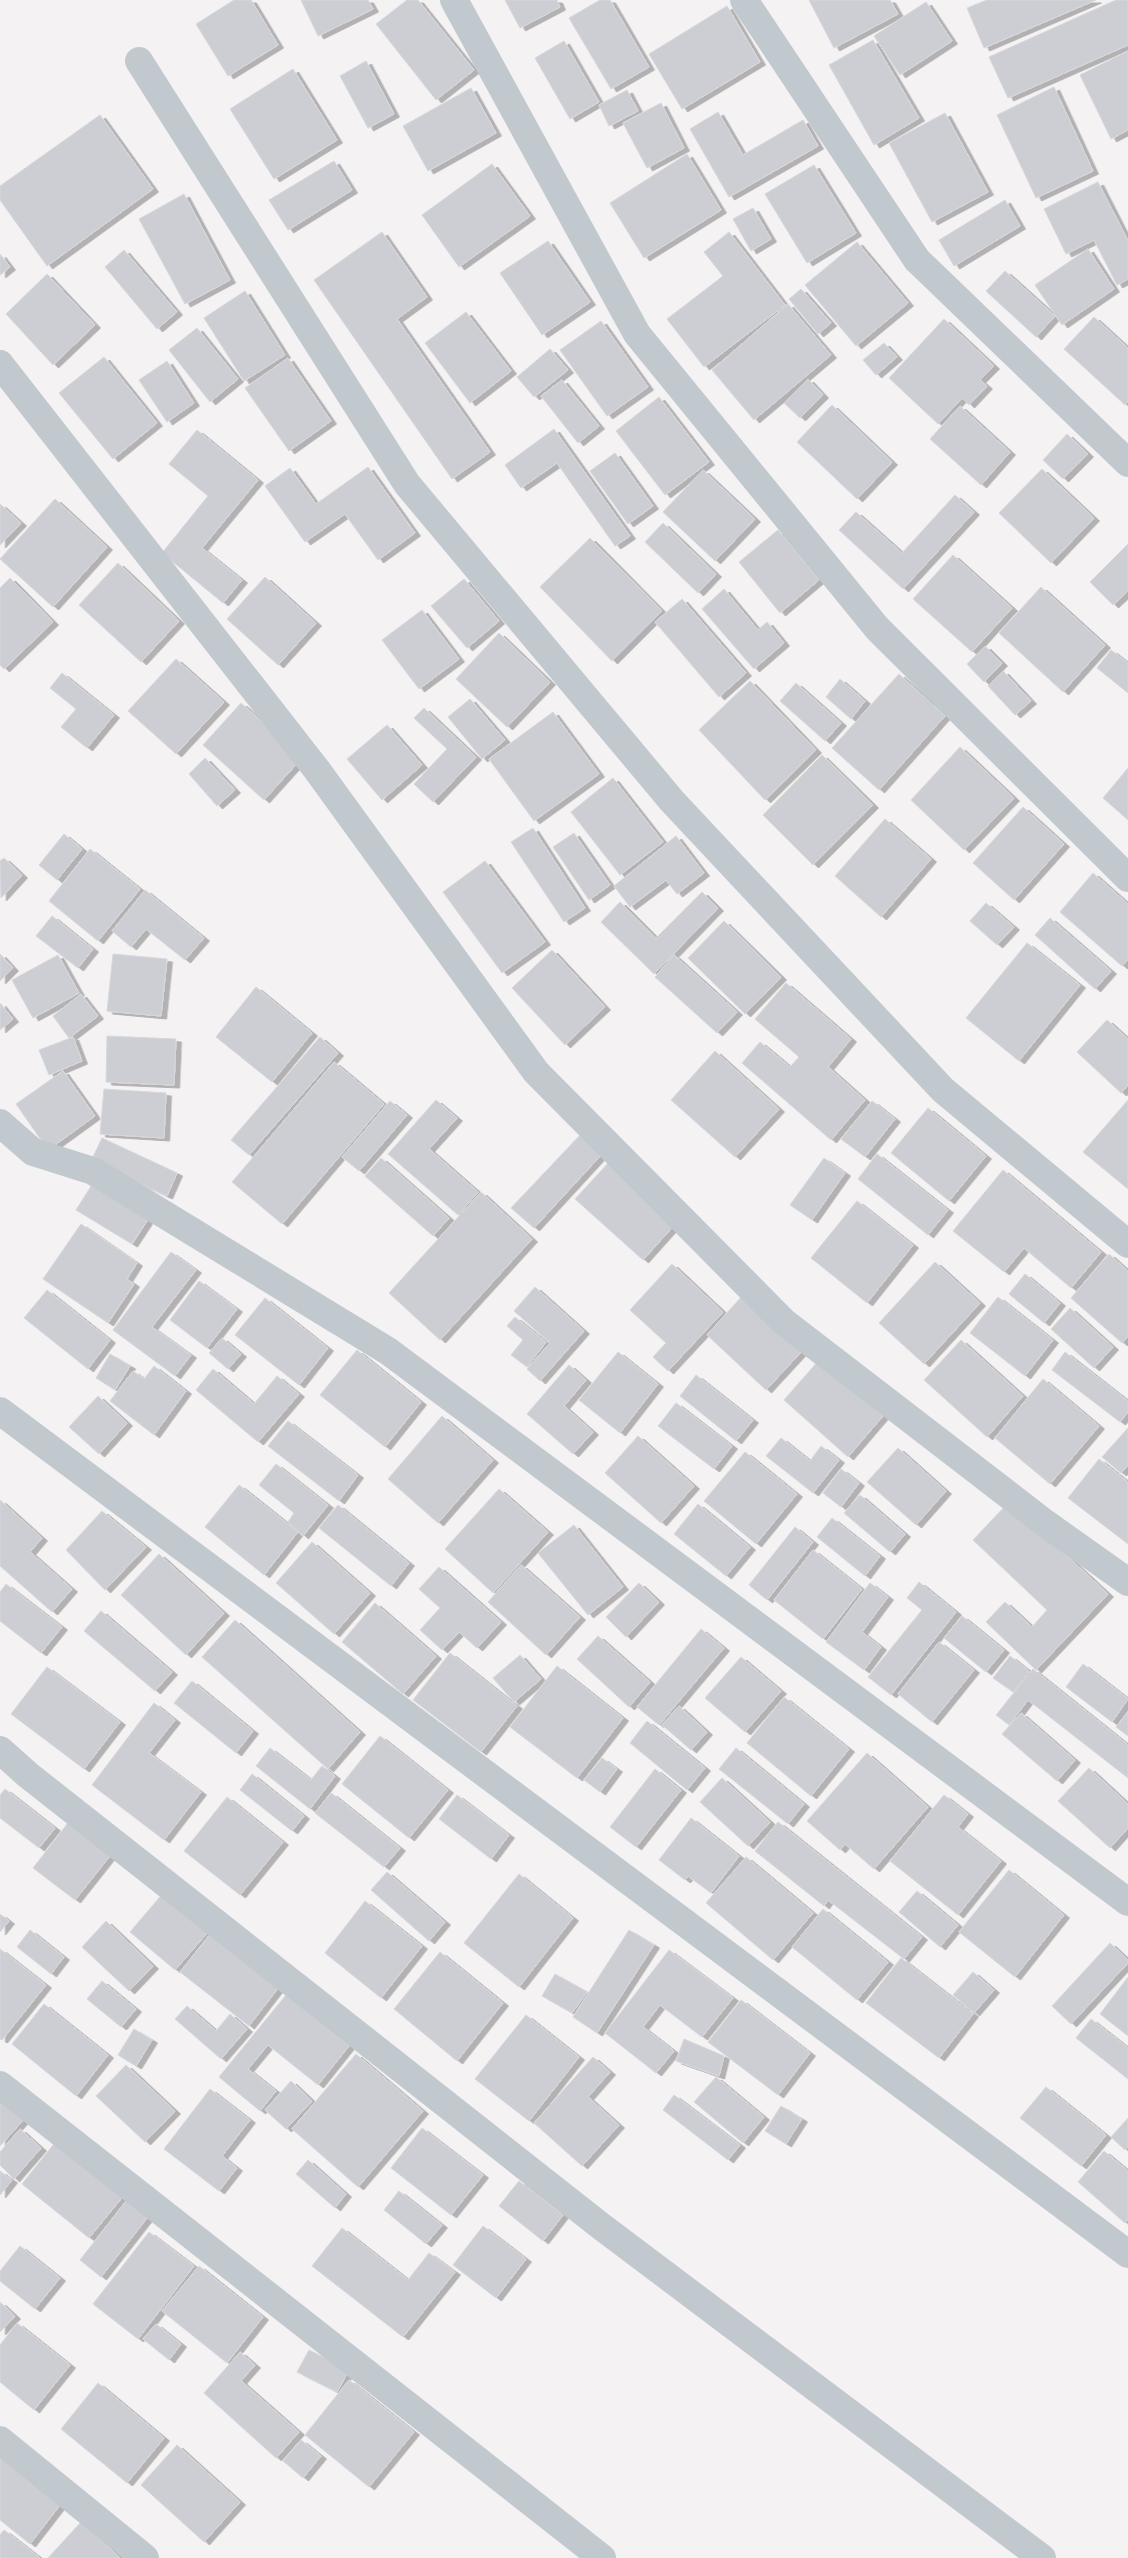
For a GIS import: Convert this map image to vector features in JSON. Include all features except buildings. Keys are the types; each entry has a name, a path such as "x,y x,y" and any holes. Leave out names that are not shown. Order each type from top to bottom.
{"street":[{"path":"454,0 637,334 877,628 1128,878"},
{"path":"744,0 917,260 1128,463"},
{"path":"139,61 407,484 640,763 672,801 943,1090 1128,1244"},
{"path":"0,364 317,770 536,1072 784,1322 1037,1517 1128,1582"},
{"path":"0,1123 33,1152 93,1171 388,1351 1128,1902"},
{"path":"0,1411 1128,2254"},
{"path":"0,1750 28,1775 602,2227 1042,2558"},
{"path":"0,2085 602,2558"},
{"path":"0,2440 145,2558"}]}
